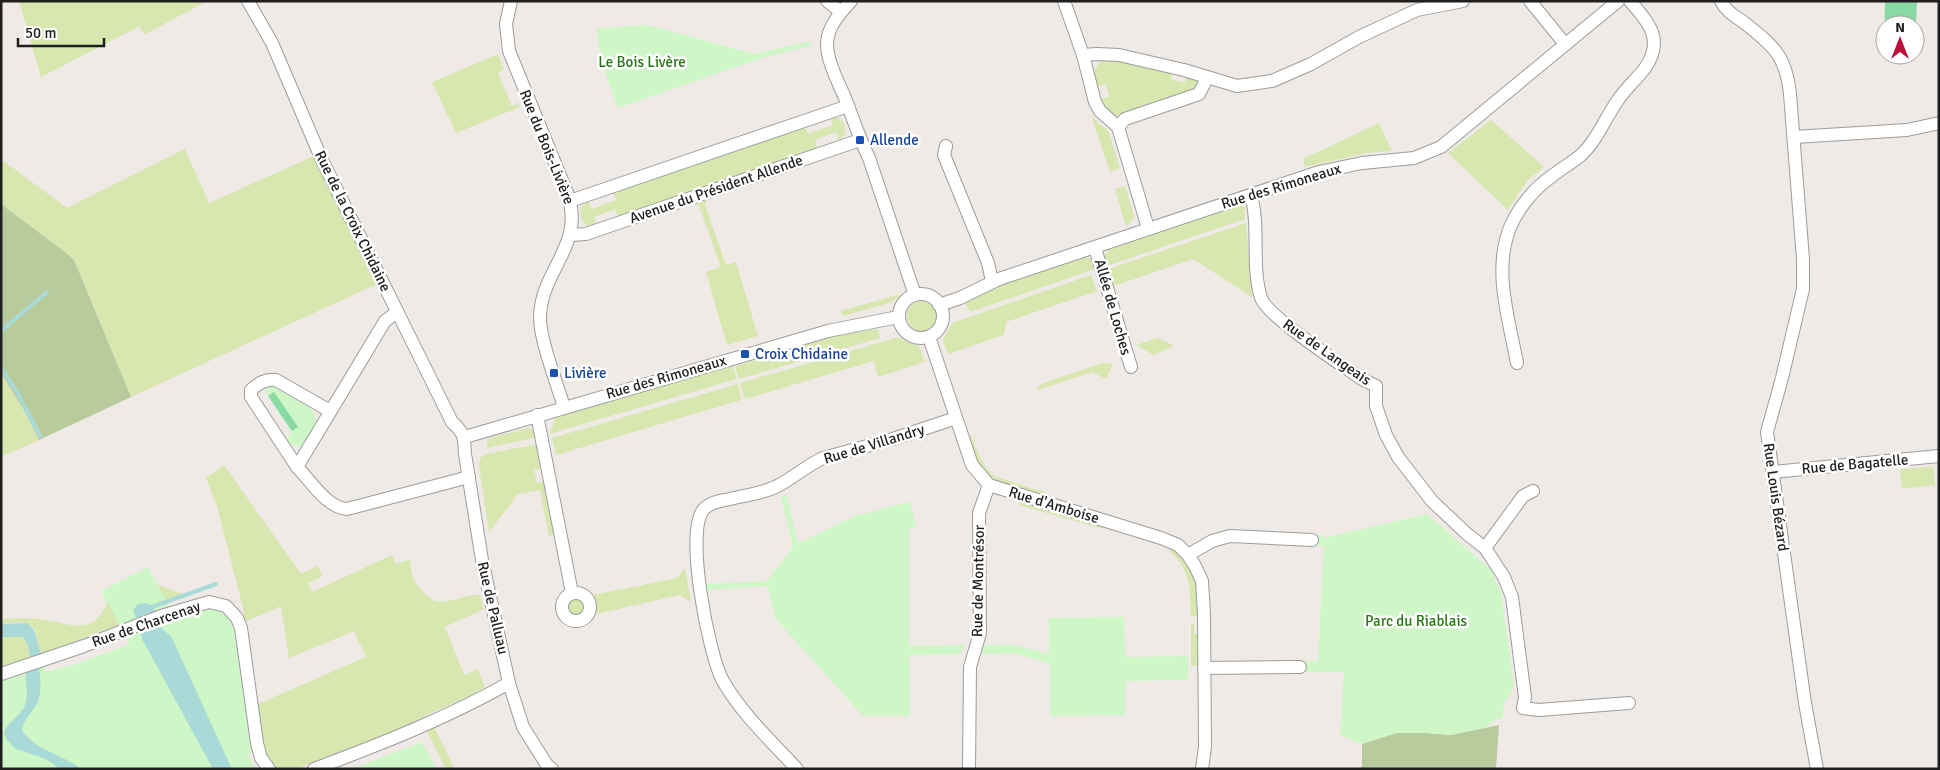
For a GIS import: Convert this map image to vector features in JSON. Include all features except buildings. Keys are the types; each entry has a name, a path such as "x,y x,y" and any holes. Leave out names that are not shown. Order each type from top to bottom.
{"street":[{"name":"Rue de la Croix Chidaine","path":"248,1 272,43 322,160 452,422 465,437"},
{"name":"Rue du Bois-Livière","path":"511,1 506,24 509,50 570,201 573,223 571,235 549,282 542,302 540,319 542,335 564,407"},
{"path":"827,1 841,12"},
{"path":"851,1 832,26 827,43 829,58 860,140 869,158 915,295"},
{"path":"1064,1 1083,55 1095,102 1100,111 1118,127 1148,228"},
{"path":"1083,55 1119,54 1184,70 1237,86 1272,81 1417,10 1464,1"},
{"path":"1530,1 1565,44"},
{"name":"Rue des Rimoneaux","path":"939,305 960,298 992,282 1305,176 1339,167 1414,158 1431,152 1441,147 1618,1"},
{"path":"1517,364 1502,275 1507,237 1526,201 1540,185 1587,148 1617,101 1646,67 1653,54 1653,37 1646,22 1630,1"},
{"name":"Rue Louis Bézard","path":"1721,1 1726,10 1746,24 1775,50 1783,61 1788,75 1803,259 1803,290 1767,432 1805,703 1817,769"},
{"path":"1118,127 1125,119 1199,94 1207,78"},
{"path":"570,201 848,106"},
{"path":"1794,137 1907,130 1939,123"},
{"name":"Avenue du Président Allende","path":"571,235 586,234 860,140"},
{"path":"946,146 944,155 988,264 992,282"},
{"name":"Rue de Langeais","path":"1251,195 1258,279 1261,298 1266,308 1279,320 1354,374 1376,386 1376,406 1386,435 1408,473 1432,501 1485,548 1504,577 1512,597 1524,697 1523,708 1539,710 1629,703"},
{"name":"Allée de Loches","path":"1095,248 1131,367"},
{"path":"915,295 929,296 939,305 943,318 936,332 929,337 917,338 906,333 900,326 898,317 900,308 906,299 915,295"},
{"path":"297,466 385,321 398,312"},
{"name":"Rue des Rimoneaux","path":"465,437 828,331 898,317"},
{"name":"Rue d'Amboise","path":"929,337 972,465 989,484 1161,538 1178,545 1195,566 1202,581 1204,614 1205,747 1202,769"},
{"path":"330,411 276,380 259,383 251,390 251,397 297,466 337,508 347,509 469,477"},
{"path":"537,415 572,593"},
{"name":"Rue de Villandry","path":"797,769 734,697 722,680 713,659 698,574 698,522 700,514 704,508 714,502 780,485 823,458 893,439 956,418"},
{"name":"Rue de Palluau","path":"465,437 469,477 482,560 509,683 524,727 542,757 552,769"},
{"name":"Rue de Bagatelle","path":"1772,472 1939,456"},
{"name":"Rue de Montrésor","path":"969,769 970,667 980,633 979,513 989,484"},
{"path":"1485,548 1523,496 1533,491"},
{"path":"1188,555 1212,541 1230,536 1312,540"},
{"name":"Rue de Charcenay","path":"1,674 46,660 161,616 209,602 226,606 237,618 241,628 257,743 261,758 269,769"},
{"path":"1204,668 1300,667"},
{"path":"314,769 420,728 463,709 509,683"}],"green space":[{"path":"19,1 207,1 144,35 140,26 41,77"},
{"path":"1885,1 1917,1 1916,15 1885,15"},
{"name":"Le Bois Livère","path":"648,25 754,54 811,41 810,46 765,57 618,108 603,66 596,29"},
{"path":"498,54 504,70 498,73 512,106 519,103 520,107 456,133 432,82"},
{"path":"1105,58 1172,72 1171,80 1185,83 1186,75 1200,81 1196,91 1114,117 1103,108 1100,99 1109,97 1106,84 1097,87 1095,78 1096,67"},
{"path":"1091,115 1100,125 1108,130 1120,168 1110,172"},
{"path":"830,117 843,121 845,134 839,141 836,132 815,140 817,148 618,217 615,209 594,217 597,225 590,227 585,223 580,213 581,207 588,201 592,209 616,200 613,192 805,126 808,134 833,125"},
{"path":"1491,120 1544,167 1527,181 1508,210 1448,153"},
{"path":"1379,123 1392,151 1367,153 1305,167 1303,159"},
{"path":"185,149 209,203 314,156 377,284 131,397 74,260 1,204 1,159 67,208"},
{"path":"1125,186 1134,215 1134,218 1126,227 1115,189"},
{"path":"707,200 705,205 726,265 736,262 758,336 727,345 706,272 721,267 699,206 695,204"},
{"path":"1244,203 1245,219 1107,266 1104,256 1110,248"},
{"path":"1,204 74,260 131,397 39,440 25,412 1,373"},
{"path":"1246,223 1252,297 1193,259 1114,286 1108,269"},
{"path":"1084,257 1093,259 1098,268 970,312 965,302 998,286"},
{"path":"1091,275 1097,291 1006,322 1004,335 948,354 943,340 952,323"},
{"path":"901,294 892,302 844,316 840,311"},
{"path":"922,301 932,306 937,316 932,326 922,331 912,326 907,316 912,306"},
{"path":"878,329 880,338 739,379 735,366 757,360 756,357 829,336"},
{"path":"899,337 919,346 925,362 878,377 874,361 745,399 740,383"},
{"path":"1158,338 1173,345 1172,347 1154,355 1136,345"},
{"path":"1102,363 1113,364 1106,379 1092,372 1038,390 1037,387 1041,384"},
{"path":"723,366 725,369 733,366 737,379 549,434 556,418 555,415"},
{"path":"1,373 25,412 39,440 1,457"},
{"path":"738,384 741,400 556,455 552,438"},
{"path":"272,386 310,408 313,412 315,417 314,426 303,445 294,446 286,441 291,432 264,389"},
{"path":"274,392 298,427 292,431 268,396"},
{"path":"528,428 533,430 537,437 487,448 487,439"},
{"path":"971,436 983,462 994,476 1050,494 1049,498 1007,486 989,475 975,454 967,437"},
{"path":"539,444 543,468 534,470 537,483 546,481 556,534 549,536 540,490 518,494 489,532 479,466 480,458 486,454"},
{"path":"224,465 301,574 317,566 323,576 308,583 312,592 392,555 396,564 411,559 413,578 419,588 434,601 440,602 480,595 484,609 445,627 464,675 478,669 485,687 470,696 424,716 426,721 296,769 274,769 264,753 258,704 366,657 354,631 289,658 281,606 245,622 217,506 206,478"},
{"path":"1933,467 1935,485 1902,489 1900,469"},
{"path":"786,495 798,543 855,516 910,502 916,528 909,528 909,646 964,645 961,654 909,655 910,716 863,716 775,618 768,586 706,590 705,584 767,581 793,547 781,497"},
{"path":"1020,501 1104,525 1103,529 1019,505"},
{"name":"Parc du Riablais","path":"1427,514 1491,570 1501,593 1514,686 1511,694 1505,700 1502,718 1496,719 1486,727 1451,735 1396,733 1362,744 1340,735 1344,672 1295,672 1295,662 1318,661 1324,546 1301,544 1302,534 1324,535 1324,538"},
{"path":"1172,547 1187,562 1191,569 1196,586 1198,616 1191,616 1188,580 1182,565 1169,551"},
{"path":"148,567 175,617 213,608 224,612 236,625 254,752 248,755 256,769 1,769 1,681 25,674 33,666 44,664 45,672 70,666 130,644 101,591"},
{"path":"685,568 691,602 680,595 596,614 597,607 593,595 677,578"},
{"path":"145,580 183,594 158,604 129,621 42,654 32,627 25,623 1,624 1,619 20,618 40,619 82,626 97,618 104,610 110,596"},
{"path":"572,598 580,598 585,603 583,614 572,616 567,611 567,603"},
{"path":"1124,617 1125,657 1188,656 1188,680 1125,681 1125,715 1050,716 1050,663 1013,653 979,654 983,645 1014,645 1049,654 1049,618"},
{"path":"1191,623 1194,623 1194,634 1198,634 1199,666 1191,666"},
{"path":"1,637 23,637 27,643 31,659 1,668"},
{"path":"1499,725 1496,769 1360,769 1362,766 1362,744 1396,733 1451,735"},
{"path":"434,727 455,769 446,769 428,734 428,731"},
{"path":"422,742 437,769 351,769"}],"water":[{"path":"144,603 154,608 159,624 171,636 232,769 213,769 142,639 133,610 138,604"},
{"path":"26,623 33,629 42,654 31,661 27,643 23,637 1,637 1,624"},
{"path":"39,664 39,697 22,730 34,743 81,769 60,769 46,759 16,749 4,734 5,730 25,705 27,668"}],"waterway":[{"path":"1,331 47,292"},
{"path":"1,368 17,392 40,436"},
{"path":"149,608 216,584"}],"place":[{"name":"Allende","path":"860,140"},
{"name":"Croix Chidaine","path":"745,354"},
{"name":"Livière","path":"554,373"}]}
